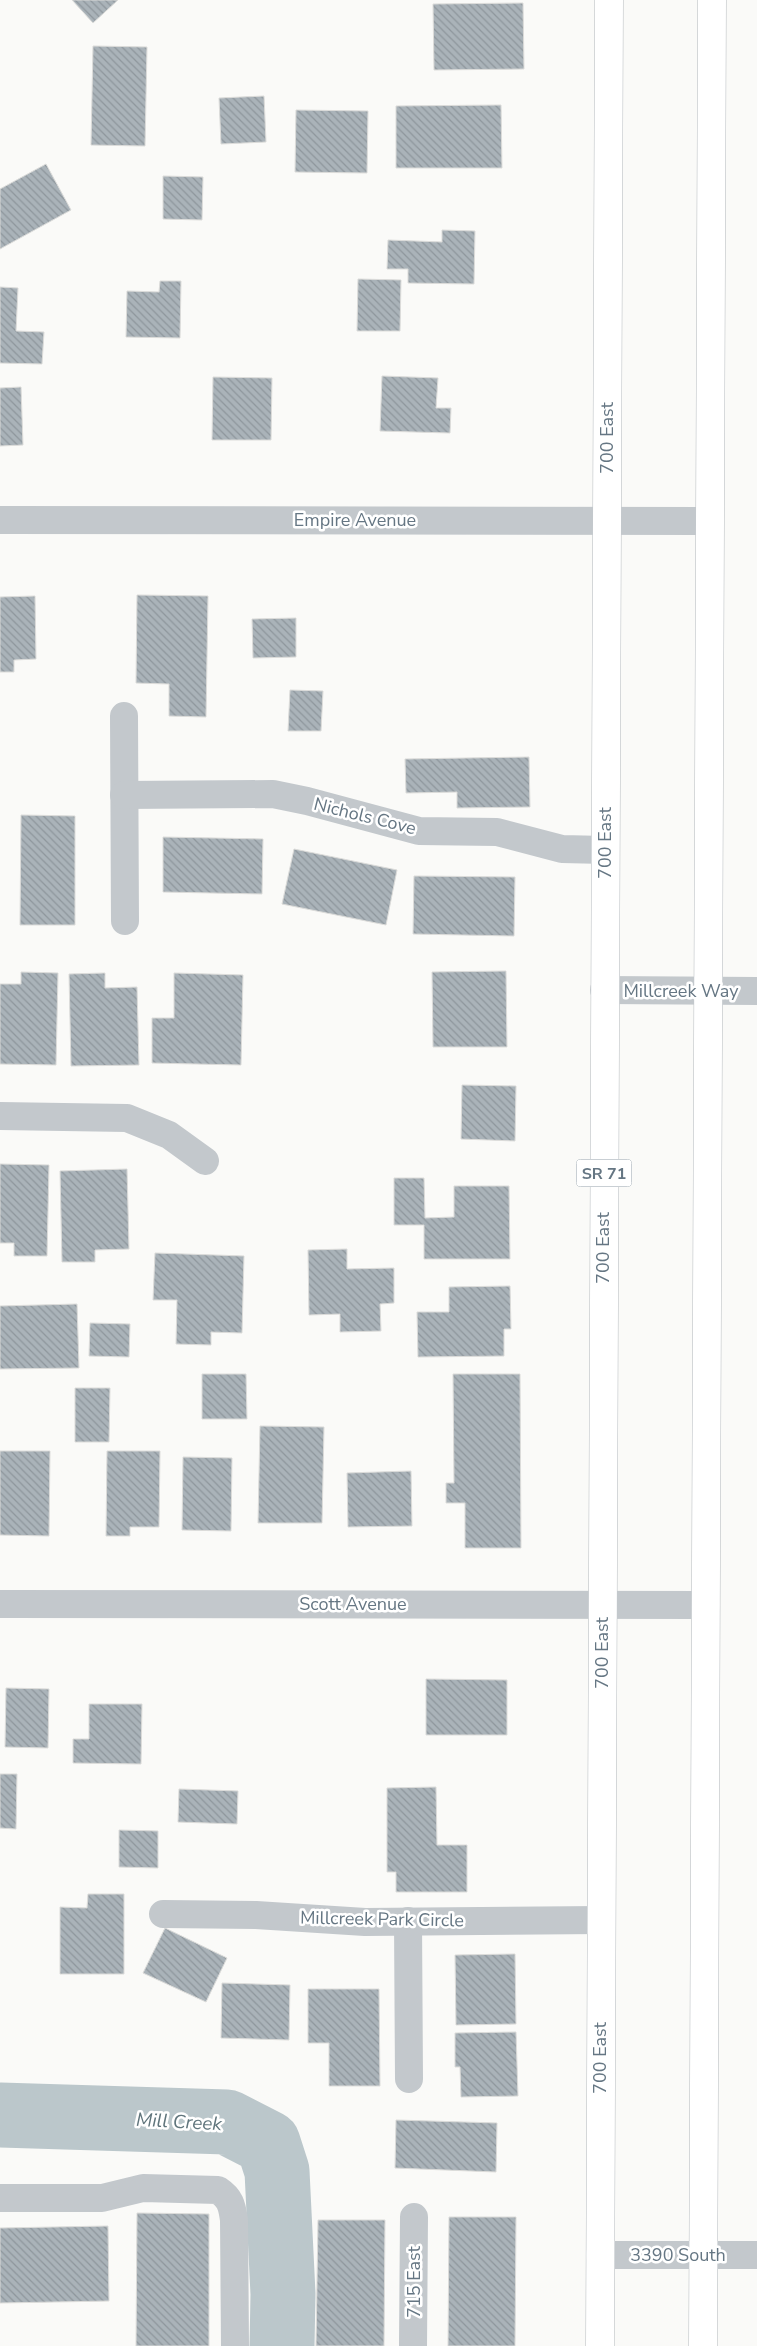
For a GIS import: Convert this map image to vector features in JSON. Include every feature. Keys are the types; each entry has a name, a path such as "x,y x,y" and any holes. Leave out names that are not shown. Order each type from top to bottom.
{"main road":[{"name":"700 East","path":"600,2346 600,1920 609,0"},
{"path":"703,2346 712,0"}],"street":[{"name":"Empire Avenue","path":"0,520 710,520"},
{"path":"124,716 125,921"},
{"name":"Nichols Cove","path":"124,795 273,794 307,801 419,831 497,832 562,849 605,850"},
{"name":"Millcreek Way","path":"604,990 757,991"},
{"path":"0,1116 127,1118 168,1135 205,1161"},
{"name":"Scott Avenue","path":"0,1604 706,1605"},
{"name":"Millcreek Park Circle","path":"164,1914 256,1915 365,1922 600,1920"},
{"path":"408,1921 409,2079"},
{"path":"0,2198 102,2198 143,2188 218,2190 228,2196 232,2205 234,2220 235,2346"},
{"name":"715 East","path":"413,2346 414,2217"},
{"name":"3390 South","path":"600,2255 757,2255"}],"building":[{"path":"72,0 118,0 93,23"},
{"path":"523,3 524,69 434,70 433,4"},
{"path":"93,46 147,47 145,146 91,145"},
{"path":"264,96 266,142 221,144 219,98"},
{"path":"501,105 502,168 396,168 396,106"},
{"path":"296,110 368,111 367,173 295,172"},
{"path":"46,164 71,210 0,249 0,189"},
{"path":"163,176 203,177 202,220 163,219"},
{"path":"442,230 475,231 474,284 408,283 408,269 387,269 388,240 442,242"},
{"path":"358,279 401,280 400,331 357,331"},
{"path":"160,281 181,281 180,338 126,337 127,291 159,292"},
{"path":"0,287 18,288 16,331 44,332 42,364 0,363"},
{"path":"382,376 438,378 436,408 451,408 450,433 380,431"},
{"path":"213,377 272,378 271,440 212,440"},
{"path":"21,387 23,445 0,446 0,388"},
{"path":"137,595 208,596 206,717 169,716 169,684 136,683"},
{"path":"35,596 36,659 14,660 14,672 0,672 0,597"},
{"path":"296,618 296,657 253,658 252,619"},
{"path":"290,690 323,691 321,731 288,731"},
{"path":"529,757 530,807 457,808 457,792 406,793 405,759"},
{"path":"21,815 75,816 75,925 20,925"},
{"path":"163,837 263,839 262,894 163,892"},
{"path":"294,849 397,870 386,925 282,904"},
{"path":"414,876 515,877 514,936 413,934"},
{"path":"506,971 507,1047 433,1047 432,972"},
{"path":"21,972 58,973 56,1065 0,1064 0,984 21,984"},
{"path":"105,973 105,988 137,987 139,1065 71,1066 69,974"},
{"path":"174,973 243,975 241,1065 152,1063 152,1018 174,1018"},
{"path":"462,1085 516,1086 515,1141 461,1139"},
{"path":"0,1164 49,1165 47,1256 14,1256 14,1243 0,1243"},
{"path":"127,1169 129,1249 95,1250 95,1262 62,1262 60,1171"},
{"path":"394,1178 424,1178 425,1218 454,1217 454,1186 509,1186 510,1259 424,1259 424,1225 394,1225"},
{"path":"347,1249 347,1269 394,1268 394,1303 380,1304 381,1331 340,1332 340,1314 309,1315 308,1250"},
{"path":"155,1253 244,1256 242,1333 211,1332 211,1345 176,1344 177,1300 153,1300"},
{"path":"510,1286 511,1329 504,1329 504,1356 418,1357 417,1312 449,1312 449,1287"},
{"path":"77,1304 79,1368 0,1369 0,1306"},
{"path":"90,1323 130,1324 129,1357 89,1356"},
{"path":"202,1374 246,1374 247,1419 202,1419"},
{"path":"453,1374 520,1374 521,1548 465,1548 465,1503 446,1503 446,1483 454,1483"},
{"path":"75,1388 110,1388 109,1442 75,1442"},
{"path":"260,1426 324,1427 322,1523 258,1523"},
{"path":"0,1451 50,1451 49,1536 0,1535"},
{"path":"107,1451 160,1451 159,1527 130,1527 130,1536 106,1536"},
{"path":"183,1457 232,1458 231,1531 182,1530"},
{"path":"411,1471 412,1526 348,1527 347,1473"},
{"path":"426,1679 507,1680 507,1735 426,1735"},
{"path":"6,1688 49,1689 48,1748 5,1747"},
{"path":"89,1704 142,1704 141,1764 73,1763 73,1739 89,1739"},
{"path":"0,1774 17,1774 16,1829 0,1828"},
{"path":"436,1787 437,1845 467,1845 467,1892 396,1892 396,1872 387,1872 387,1788"},
{"path":"179,1789 238,1791 237,1824 178,1822"},
{"path":"119,1830 158,1831 158,1868 119,1867"},
{"path":"88,1894 124,1894 124,1974 60,1974 60,1907 87,1908"},
{"path":"165,1928 227,1958 206,2002 143,1973"},
{"path":"515,1954 516,2024 456,2025 455,1955"},
{"path":"222,1983 290,1985 289,2040 221,2038"},
{"path":"308,1989 379,1989 380,2086 329,2086 329,2043 308,2043"},
{"path":"516,2032 518,2096 461,2097 460,2067 455,2067 455,2033"},
{"path":"396,2120 497,2123 496,2172 395,2168"},
{"path":"137,2213 209,2214 209,2346 136,2346"},
{"path":"449,2217 516,2217 515,2346 448,2346"},
{"path":"318,2220 385,2220 384,2346 316,2346"},
{"path":"108,2226 109,2301 0,2303 0,2228"}],"waterway":[{"name":"Mill Creek","path":"0,2115 227,2122 268,2143 277,2171 283,2294 282,2346"}]}
